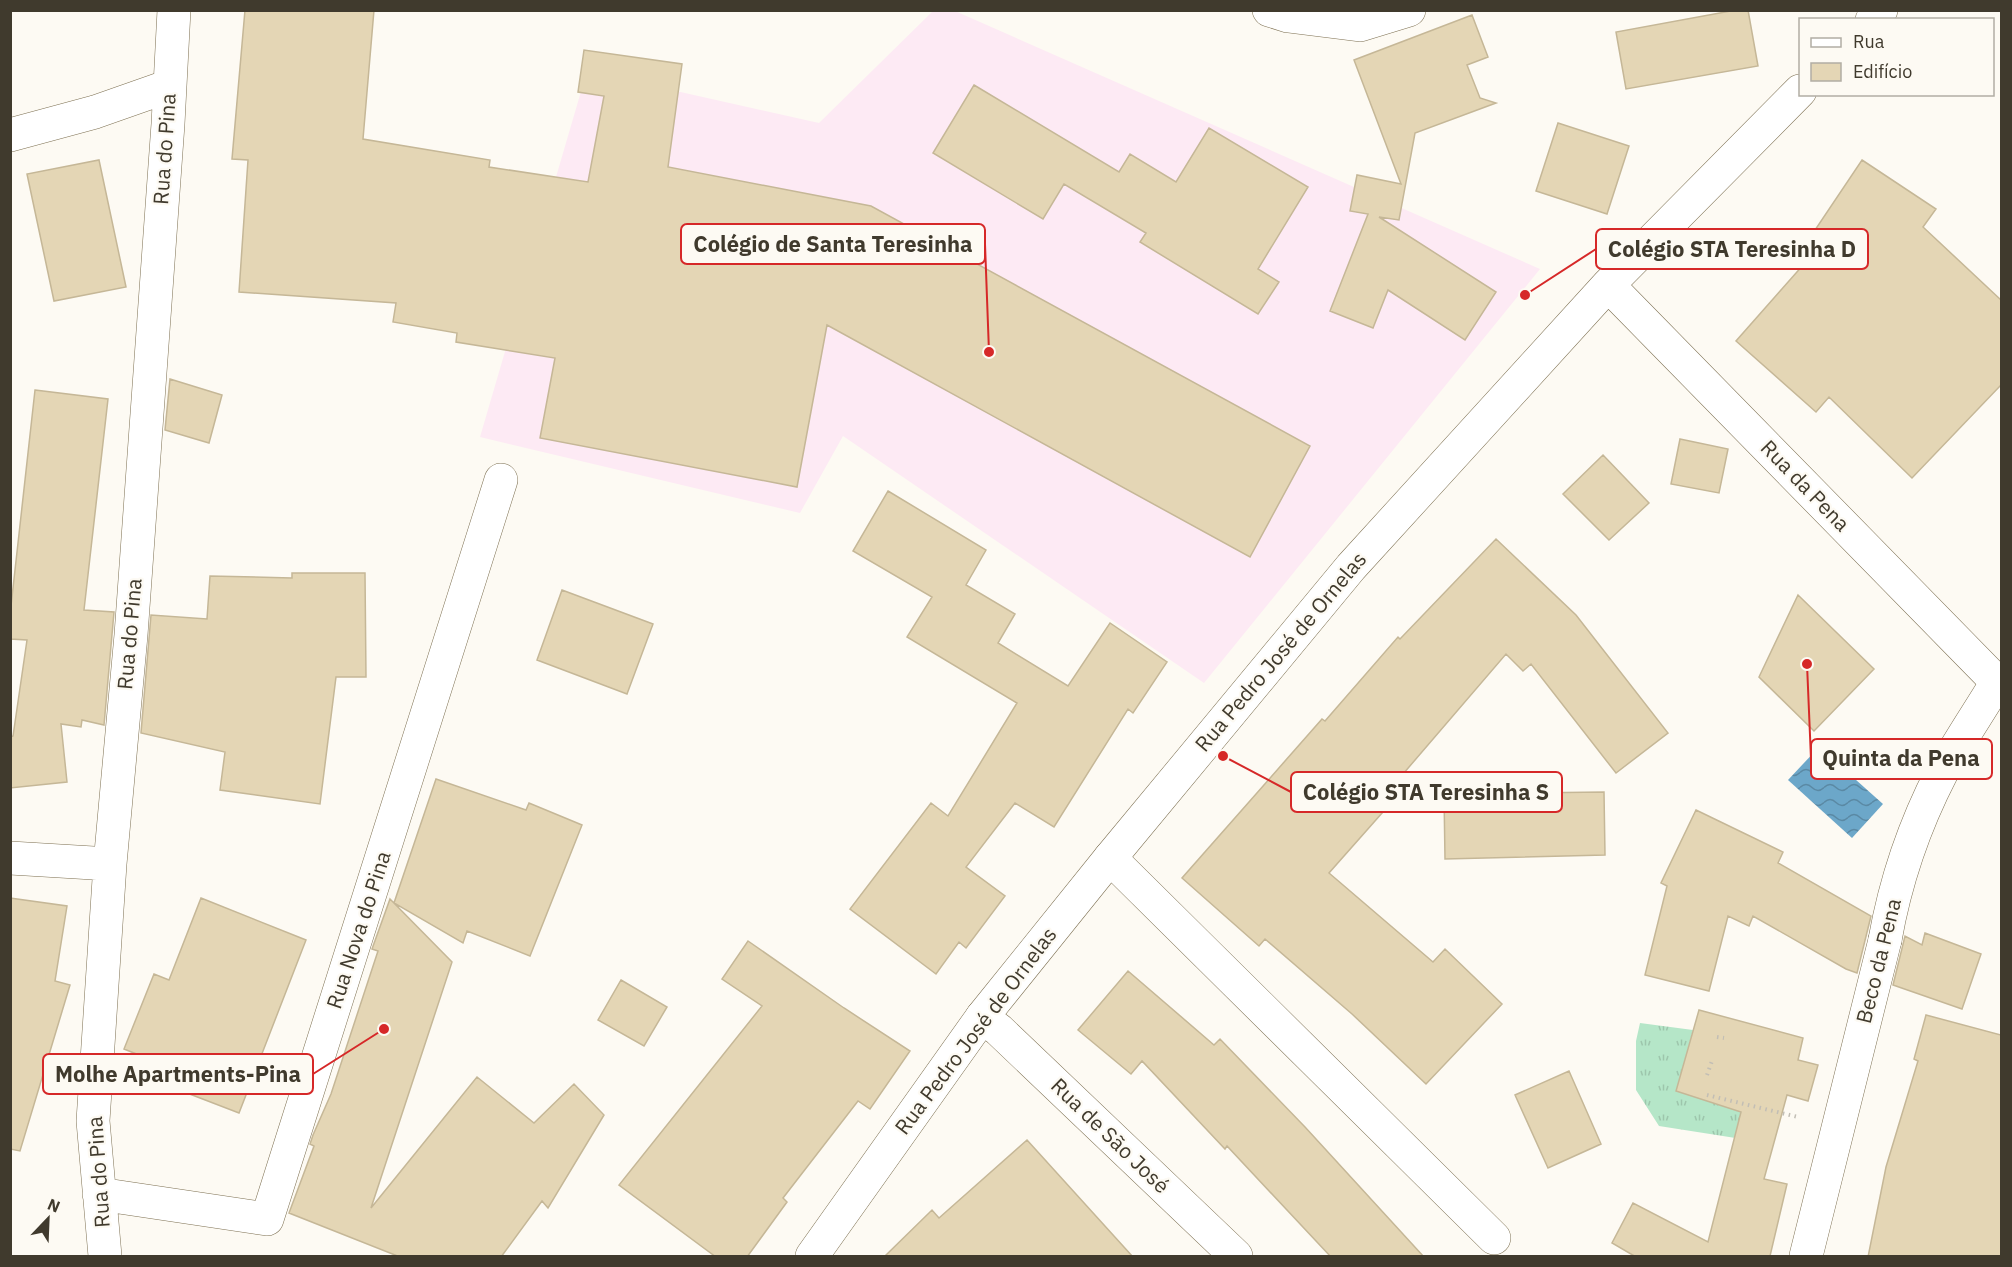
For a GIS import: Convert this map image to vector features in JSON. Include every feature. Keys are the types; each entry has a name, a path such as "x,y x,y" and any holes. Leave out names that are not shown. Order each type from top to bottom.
{"street":[{"name":"Rua do Pina","path":"105,1257 93,1121 110,864 131,635 174,10"},
{"path":"1269,10 1288,16 1360,24 1409,10"},
{"path":"10,135 95,112 169,86"},
{"name":"Rua Pedro José de Ornelas","path":"812,1257 982,1017 1350,567 1608,285 1799,92"},
{"name":"Rua da Pena","path":"1608,285 1999,684"},
{"name":"Rua Nova do Pina","path":"99,1194 267,1219 501,480"},
{"name":"Beco da Pena","path":"1806,1257 1907,852 1942,772 1999,684"},
{"path":"10,858 110,864"},
{"path":"1110,858 1494,1238"},
{"name":"Rua de São José","path":"982,1017 999,1030 1236,1257"}],"path":[{"path":"1717,1037 1724,1038"},
{"path":"1707,1075 1712,1061"},
{"path":"1707,1095 1806,1119"}],"shaded area":[{"path":"933,11 955,11 1540,269 1204,683 843,436 800,513 480,437 587,71 819,123"}],"green space":[{"path":"1640,1023 1693,1030 1676,1091 1775,1116 1761,1142 1659,1126 1636,1090 1636,1041"}],"water":[{"path":"1819,747 1883,804 1852,838 1788,780"}],"building":[{"path":"245,10 374,10 363,139 490,160 489,167 588,182 604,96 578,92 584,50 682,64 668,167 871,206 1310,446 1250,557 827,325 797,487 540,438 555,358 456,342 457,333 393,322 396,303 239,292 248,160 232,159"},
{"path":"1736,10 1748,10 1758,66 1626,89 1616,32"},
{"path":"1472,15 1488,57 1467,65 1480,98 1496,103 1415,133 1399,220 1379,217 1496,292 1465,340 1388,290 1373,328 1330,311 1368,214 1350,211 1357,175 1401,184 1354,60"},
{"path":"974,85 1119,172 1130,154 1176,182 1209,128 1308,187 1258,269 1279,282 1258,314 1140,242 1146,233 1064,184 1043,219 933,153"},
{"path":"1558,123 1629,146 1607,214 1536,191"},
{"path":"99,160 126,287 54,301 27,174"},
{"path":"1862,160 1936,209 1923,227 2001,300 2001,385 1912,478 1829,397 1816,412 1736,341 1827,238 1815,230"},
{"path":"170,379 222,395 209,443 165,430"},
{"path":"35,390 108,399 84,610 114,612 104,725 82,720 81,727 61,724 67,782 10,788 10,737 13,736 27,640 10,639 10,615"},
{"path":"1680,439 1728,449 1719,493 1671,484"},
{"path":"1603,455 1649,503 1609,540 1563,494"},
{"path":"888,491 986,550 966,585 1015,614 998,643 1068,686 1110,623 1167,662 1133,713 1128,709 1054,827 1015,803 966,867 1005,896 966,948 959,942 936,974 850,909 931,803 948,816 1017,703 907,637 932,597 853,551"},
{"path":"1496,539 1576,615 1668,733 1616,773 1531,664 1523,671 1506,654 1385,795 1398,795 1329,873 1433,962 1445,949 1502,1004 1426,1084 1352,1014 1265,939 1259,946 1182,878 1322,719 1325,721 1398,637 1400,639"},
{"path":"292,573 365,573 366,677 336,677 320,804 220,790 225,752 141,733 151,615 207,619 210,576 292,578"},
{"path":"562,590 653,624 627,694 537,660"},
{"path":"1798,595 1874,669 1814,731 1759,677"},
{"path":"436,779 526,810 529,803 582,825 530,956 467,931 463,943 394,903"},
{"path":"1604,792 1605,855 1445,859 1444,794"},
{"path":"1696,810 1783,852 1778,863 1871,916 1857,973 1753,916 1749,926 1728,916 1709,991 1645,975 1667,886 1661,883"},
{"path":"10,898 67,906 55,981 70,985 20,1151 10,1149"},
{"path":"201,898 306,940 239,1113 148,1078 154,1061 124,1049 154,974 169,980"},
{"path":"390,899 452,962 371,1208 477,1077 534,1123 574,1084 604,1115 548,1208 542,1201 501,1257 400,1257 289,1213 314,1146 310,1144 313,1135 331,1094 378,951 372,949"},
{"path":"1925,933 1981,954 1962,1009 1893,985 1905,936 1922,945"},
{"path":"748,941 910,1051 870,1109 858,1101 783,1198 787,1202 747,1257 716,1257 619,1185 762,1006 722,979"},
{"path":"1128,971 1214,1045 1220,1039 1305,1127 1424,1257 1331,1257 1227,1146 1225,1149 1142,1061 1131,1074 1078,1030"},
{"path":"621,980 667,1007 644,1046 598,1020"},
{"path":"1699,1010 1803,1038 1798,1060 1818,1065 1808,1101 1787,1095 1764,1179 1787,1184 1770,1256 1636,1257 1612,1243 1633,1203 1708,1242 1741,1112 1676,1091"},
{"path":"1926,1015 2001,1035 2001,1257 1868,1257 1886,1167 1918,1061 1914,1059"},
{"path":"1569,1071 1601,1144 1548,1168 1515,1095"},
{"path":"1027,1140 1133,1257 884,1257 932,1210 939,1218"}],"place":[{"name":"Colégio STA Teresinha D","path":"1525,295"},
{"name":"Colégio de Santa Teresinha","path":"989,352"},
{"name":"Quinta da Pena","path":"1807,664"},
{"name":"Colégio STA Teresinha S","path":"1223,756"},
{"name":"Molhe Apartments-Pina","path":"384,1029"}]}
